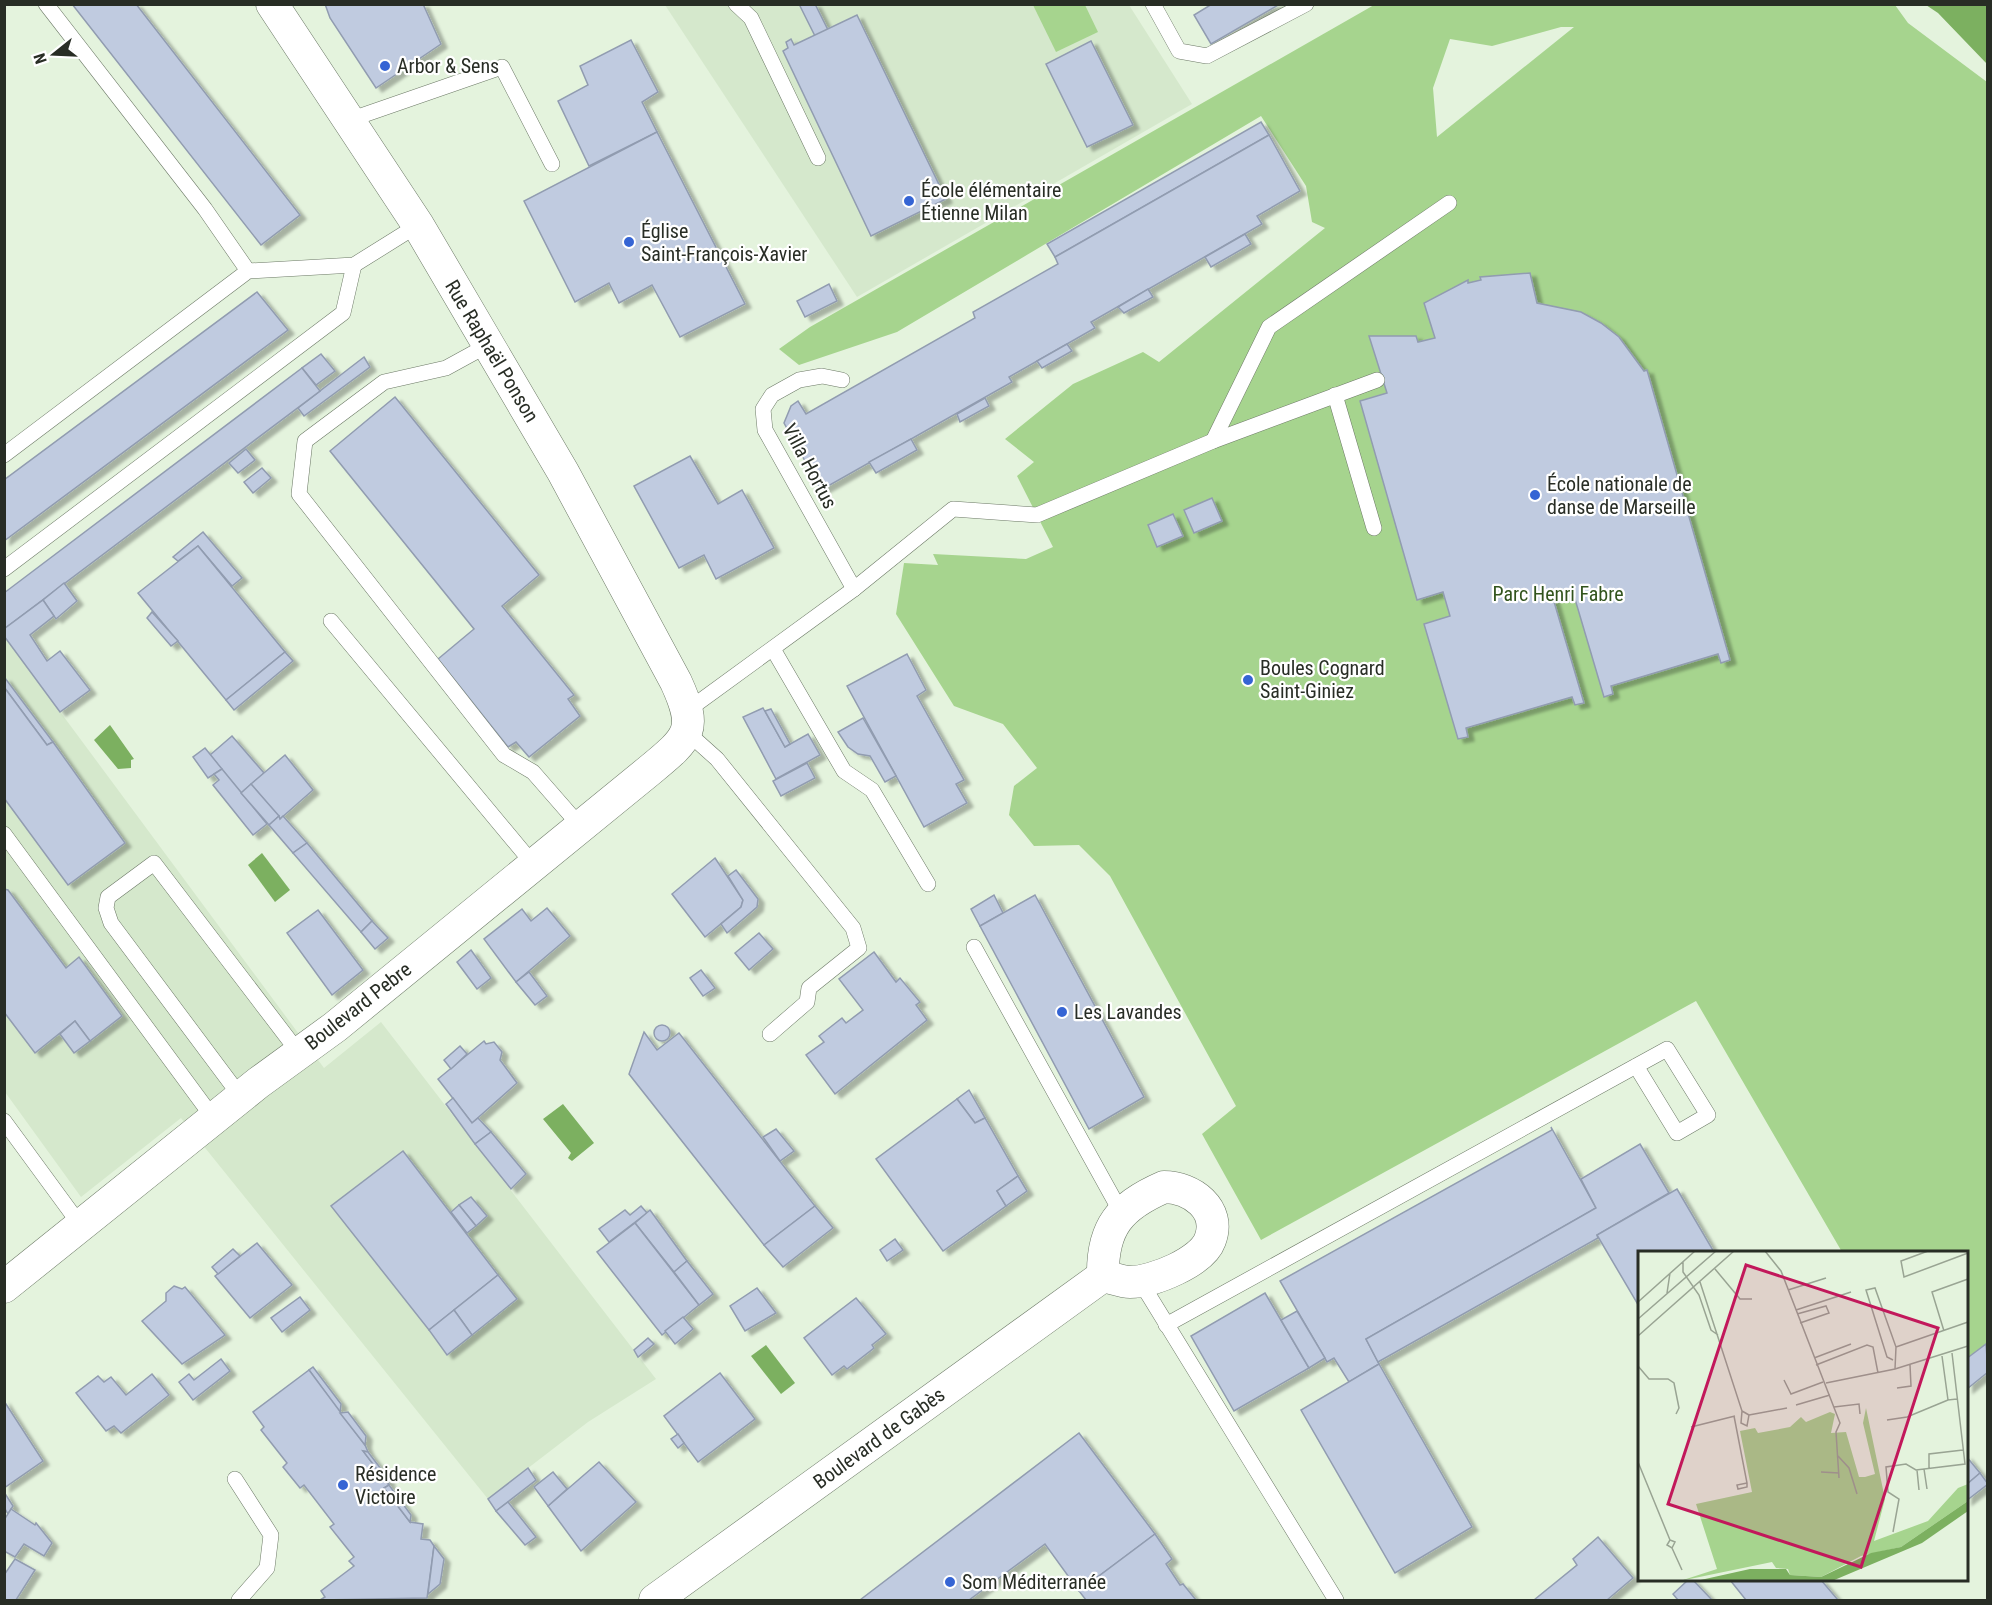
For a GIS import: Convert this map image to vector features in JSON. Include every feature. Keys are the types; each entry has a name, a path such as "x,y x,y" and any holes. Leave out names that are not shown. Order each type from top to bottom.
{"street":[{"name":"Rue Raphaël Ponson","path":"272,4 418,225 575,492 659,646 688,721"},
{"name":"Boulevard Pebre","path":"4,1287 242,1097 335,1027 671,753 688,721"},
{"path":"1164,1187 1181,1187 1203,1200 1212,1223 1210,1240 1202,1253 1156,1278 1128,1282 1103,1276 1102,1255 1107,1232 1122,1214 1149,1194 1164,1187"},
{"name":"Boulevard de Gabès","path":"655,1600 1103,1276"}],"lane":[{"path":"46,4 205,209 248,271"},
{"path":"736,4 751,18 818,158"},
{"path":"1153,4 1179,51 1207,56 1306,4"},
{"path":"349,120 502,67 552,164"},
{"path":"1213,441 1269,327 1449,203"},
{"path":"4,455 248,271 354,265 418,225"},
{"path":"4,569 343,313 354,265"},
{"path":"489,345 447,368 384,382 305,441 298,494 504,755 533,772 581,827"},
{"name":"Villa Hortus","path":"842,380 822,376 799,380 772,395 763,409 765,430 854,589"},
{"path":"770,1034 807,1002 809,988 859,948 854,928 688,721 772,649 854,589 953,509 1037,515 1213,441 1377,380"},
{"path":"1335,395 1374,528"},
{"path":"332,621 534,865"},
{"path":"772,649 844,771 872,790 928,884"},
{"path":"4,834 214,1119"},
{"path":"242,1097 111,923 106,908 108,897 154,863 299,1053"},
{"path":"974,947 1122,1214"},
{"path":"1166,1325 1636,1066 1667,1049 1708,1115 1677,1133 1636,1066"},
{"path":"4,1121 81,1226"},
{"path":"1140,1281 1336,1600"},
{"path":"235,1479 271,1535 267,1568 239,1600"}],"shaded area":[{"name":"École élémentaire Étienne Milan","path":"665,5 1129,5 1192,104 857,297"},
{"path":"1926,5 1987,5 1987,64 1938,13"},
{"path":"4,636 324,1068 381,1022 656,1379 588,1422 488,1499 181,1118 81,1197 5,1092"},
{"path":"110,725 134,759 131,760 131,768 118,769 94,740"},
{"path":"262,853 290,890 275,902 248,865"},
{"path":"563,1104 594,1143 572,1161 568,1158 571,1153 543,1119"},
{"path":"766,1345 795,1383 781,1394 751,1356"}],"green space":[{"path":"1033,5 1085,5 1098,32 1056,52"},
{"name":"Parc Henri Fabre","path":"1374,5 1895,5 1908,23 1987,82 1987,1343 1968,1357 1968,1251 1841,1251 1696,1001 1261,1240 1202,1134 1236,1106 1110,876 1079,845 1034,846 1009,815 1014,786 1037,768 1003,724 954,706 896,614 904,563 938,565 933,554 1026,559 1053,547 1017,476 1034,462 1005,439 1073,384 1143,352 1159,362 1325,228 1312,222 1306,186 1261,116 897,332 799,365 779,349 810,327","holes":["1561,27 1574,27 1437,137 1433,88 1450,39 1492,46"]}],"building":[{"path":"72,4 136,4 300,215 261,245"},
{"name":"Arbor & Sens","path":"325,4 423,4 441,44 376,88 330,18"},
{"path":"799,4 815,4 828,30 815,36"},
{"path":"1212,4 1280,4 1211,44 1194,15"},
{"path":"857,15 946,199 871,236 783,51 788,48 786,42 791,39 794,45"},
{"path":"631,40 658,92 642,102 657,132 589,166 558,101 588,85 580,66"},
{"path":"1091,41 1133,125 1087,147 1046,64"},
{"path":"1261,122 1269,135 1055,257 1047,244"},
{"name":"Église Saint-François-Xavier","path":"657,132 745,304 680,337 652,285 619,303 609,283 575,302 524,201"},
{"path":"1269,135 1300,191 1257,216 1262,224 1091,322 1095,328 1009,377 1012,382 821,490 784,423 791,406 798,401 806,414 975,318 973,312 1058,264 1055,257"},
{"path":"1245,234 1251,244 1211,267 1205,257"},
{"name":"École nationale de danse de Marseille","path":"1530,273 1537,303 1581,312 1601,323 1619,337 1644,371 1647,370 1730,660 1721,663 1718,654 1611,686 1613,694 1604,697 1572,589 1552,595 1584,703 1575,705 1572,697 1466,728 1468,737 1458,739 1424,624 1450,616 1443,592 1417,600 1360,401 1387,393 1369,336 1416,336 1418,342 1435,338 1424,303 1468,280 1468,283 1481,280 1480,277"},
{"path":"829,284 837,301 805,317 797,301"},
{"path":"1148,289 1153,297 1124,313 1118,307"},
{"path":"257,292 288,330 4,541 4,480"},
{"path":"1067,344 1072,351 1042,368 1037,361"},
{"path":"321,354 335,371 316,385 302,368"},
{"path":"364,357 370,367 304,416 298,408"},
{"path":"302,368 320,391 4,629 4,593"},
{"path":"395,397 539,575 502,606 574,695 568,699 580,716 529,757 516,742 508,747 438,659 474,629 330,451"},
{"path":"985,398 989,406 960,422 957,414"},
{"path":"911,439 917,450 876,473 869,462"},
{"path":"246,449 255,460 238,473 229,463"},
{"path":"690,456 718,504 742,490 774,548 716,579 704,555 679,568 634,486"},
{"path":"262,468 271,478 253,493 244,482"},
{"path":"1212,498 1222,521 1194,533 1184,510"},
{"path":"1173,514 1183,536 1157,547 1148,525"},
{"path":"203,532 242,578 232,586 198,546 178,561 173,557"},
{"path":"198,546 285,652 226,700 138,593"},
{"path":"64,583 77,601 56,619 43,600"},
{"path":"43,600 54,616 30,635 47,661 60,651 90,690 60,712 4,636 4,629"},
{"path":"152,612 178,641 171,646 147,618"},
{"path":"285,652 293,661 234,710 226,700"},
{"path":"907,654 926,690 917,696 964,780 956,784 967,803 924,827 847,686"},
{"path":"4,678 53,742 47,745 4,687"},
{"path":"4,687 47,745 53,742 125,843 68,885 4,798"},
{"path":"763,708 785,747 808,734 820,755 776,779 743,717"},
{"path":"771,709 790,744 785,747 765,711"},
{"path":"863,718 896,776 885,782 870,756 858,754 848,747 838,732"},
{"path":"232,736 264,773 241,793 210,755"},
{"path":"205,748 222,769 208,778 193,757"},
{"path":"285,755 313,790 280,819 251,784"},
{"path":"807,763 815,778 781,796 773,781"},
{"path":"222,769 267,824 253,835 213,785 219,780 214,774"},
{"path":"251,784 279,816 269,825 241,793"},
{"path":"279,816 280,819 283,816 307,843 293,853 269,825"},
{"path":"307,843 372,921 361,932 293,853"},
{"path":"715,858 743,900 741,907 705,937 672,894"},
{"path":"736,870 758,899 757,907 727,933 721,924 741,907 743,900 728,876"},
{"path":"4,889 8,890 66,968 79,957 122,1016 90,1041 75,1021 35,1053 4,1012"},
{"path":"994,895 1003,913 980,926 971,909"},
{"name":"Les Lavandes","path":"1035,895 1144,1097 1089,1129 980,926"},
{"path":"547,908 570,936 516,982 484,939 522,909 531,921"},
{"path":"318,910 363,970 332,995 287,933"},
{"path":"372,921 388,938 375,949 361,932"},
{"path":"759,933 773,949 749,970 735,953"},
{"path":"471,950 491,978 477,989 457,962"},
{"path":"874,952 896,982 900,978 920,1002 916,1005 927,1020 835,1094 806,1055 824,1042 819,1036 842,1018 846,1023 863,1010 839,979"},
{"path":"701,970 715,988 703,996 690,978"},
{"path":"529,972 547,996 535,1005 516,982"},
{"path":"75,1021 90,1041 74,1053 60,1034"},
{"path":"662,1025 668,1027 670,1033 668,1039 662,1041 656,1039 654,1033 656,1027"},
{"path":"644,1032 657,1050 679,1033 815,1206 764,1245 629,1074"},
{"path":"484,1041 486,1044 494,1042 502,1052 500,1060 517,1083 472,1123 438,1079"},
{"path":"460,1046 467,1054 451,1069 444,1060"},
{"path":"969,1090 985,1118 975,1123 957,1099"},
{"path":"453,1098 472,1123 478,1118 491,1132 475,1144 446,1104"},
{"path":"957,1099 975,1123 985,1118 1018,1176 997,1191 1006,1206 943,1251 876,1159"},
{"path":"1551,1127 1596,1208 1366,1339 1379,1364 1349,1382 1334,1358 1327,1362 1280,1281 1552,1130"},
{"path":"776,1129 794,1151 780,1161 763,1137"},
{"path":"491,1132 526,1174 511,1189 475,1144"},
{"path":"1640,1144 1669,1193 1597,1235 1598,1238 1378,1362 1366,1339 1596,1208 1581,1179"},
{"path":"403,1151 498,1275 429,1330 331,1206"},
{"path":"1018,1176 1027,1191 1006,1206 997,1191"},
{"path":"1677,1189 1713,1251 1638,1251 1638,1305 1597,1235"},
{"path":"471,1197 487,1216 476,1226 459,1205"},
{"path":"459,1205 476,1226 467,1233 451,1212"},
{"path":"641,1206 647,1213 609,1242 599,1229 625,1210 630,1215"},
{"path":"815,1206 833,1228 783,1267 764,1245"},
{"path":"650,1210 687,1261 674,1272 635,1223"},
{"path":"635,1223 699,1305 662,1335 597,1252"},
{"path":"895,1239 903,1250 887,1261 880,1250"},
{"path":"257,1243 292,1285 250,1318 215,1276"},
{"path":"233,1249 240,1256 218,1274 212,1267"},
{"path":"687,1261 713,1294 699,1305 674,1272"},
{"path":"498,1275 517,1299 472,1335 454,1310"},
{"path":"174,1286 182,1289 185,1287 225,1335 182,1364 142,1321 166,1301 166,1293"},
{"path":"757,1288 776,1313 745,1331 730,1306"},
{"path":"1265,1293 1309,1368 1234,1411 1191,1336"},
{"path":"300,1297 310,1310 282,1332 271,1318"},
{"path":"856,1298 886,1334 872,1345 874,1348 847,1369 844,1366 832,1375 804,1338"},
{"path":"454,1310 472,1335 447,1355 429,1330"},
{"path":"1297,1311 1325,1358 1309,1368 1281,1320"},
{"path":"683,1317 693,1329 675,1344 665,1331"},
{"path":"648,1338 654,1344 638,1357 634,1350"},
{"path":"1986,1344 1988,1372 1968,1388 1968,1358"},
{"path":"221,1359 230,1371 193,1400 179,1382 189,1374 194,1380"},
{"path":"1379,1364 1472,1527 1395,1573 1301,1410"},
{"path":"313,1367 341,1404 340,1413 309,1370"},
{"name":"Résidence Victoire","path":"309,1370 365,1445 368,1452 363,1451 389,1485 384,1488 410,1522 423,1524 421,1539 430,1540 434,1546 427,1598 320,1600 325,1597 321,1591 354,1566 349,1561 354,1557 330,1527 334,1524 304,1485 300,1488 283,1467 287,1463 261,1430 264,1427 253,1412"},
{"path":"720,1373 755,1419 698,1462 664,1416"},
{"path":"152,1374 169,1395 121,1433 114,1426 106,1431 76,1393 98,1376 104,1382 111,1377 126,1395"},
{"path":"4,1401 43,1461 4,1488"},
{"path":"348,1412 366,1436 365,1445 340,1413"},
{"path":"1079,1433 1155,1534 1079,1591 1045,1544 969,1600 860,1600"},
{"path":"678,1434 684,1443 678,1448 671,1439"},
{"path":"363,1451 368,1452 388,1478 389,1485"},
{"path":"1968,1458 1980,1473 1968,1483"},
{"path":"599,1462 636,1502 581,1551 548,1506"},
{"path":"528,1468 536,1480 496,1511 488,1499"},
{"path":"553,1472 567,1489 548,1506 534,1487"},
{"path":"1980,1473 1988,1484 1968,1499 1968,1483"},
{"path":"389,1485 411,1515 410,1522 384,1488"},
{"path":"4,1492 13,1506 8,1514 4,1507"},
{"path":"508,1502 536,1537 525,1545 496,1511"},
{"path":"11,1509 35,1525 36,1523 52,1543 44,1556 24,1544 15,1557 4,1551 4,1520"},
{"path":"1155,1534 1172,1559 1166,1564 1180,1585 1183,1584 1196,1600 1086,1600 1079,1591"},
{"path":"1598,1537 1633,1578 1607,1600 1534,1600 1577,1565 1573,1559"},
{"path":"434,1546 444,1559 440,1584 428,1594"},
{"path":"15,1559 35,1570 16,1600 4,1600 4,1575"},
{"path":"1687,1581 1694,1581 1712,1600 1678,1600 1673,1594"},
{"path":"1731,1581 1822,1581 1838,1600 1746,1600"}],"place":[{"name":"Arbor & Sens","path":"385,66"},
{"name":"École élémentaire Étienne Milan","path":"909,201"},
{"name":"Église Saint-François-Xavier","path":"629,242"},
{"name":"École nationale de danse de Marseille","path":"1535,495"},
{"name":"Boules Cognard Saint-Giniez","path":"1248,680"},
{"name":"Les Lavandes","path":"1062,1012"},
{"name":"Résidence Victoire","path":"343,1485"},
{"name":"Som Méditerranée","path":"950,1582"}]}
